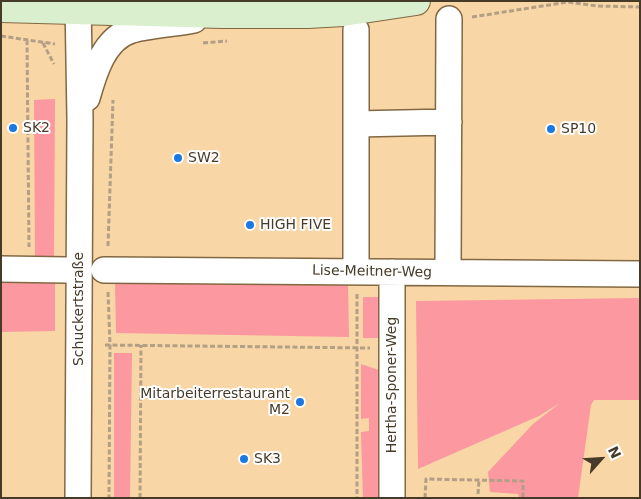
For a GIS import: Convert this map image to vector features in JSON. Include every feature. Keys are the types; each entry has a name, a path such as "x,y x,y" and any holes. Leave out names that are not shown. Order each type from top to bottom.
{"street":[{"path":"1,8 78,5 222,14 308,14 343,12 416,1"},
{"name":"Schuckertstraße","path":"78,5 80,120 78,498"},
{"name":"Schuckertstraße","path":"80,120 95,71 112,43 120,36 131,31 222,14"},
{"path":"448,272 449,20"},
{"path":"356,30 356,271"},
{"path":"356,124 449,122"},
{"path":"1,269 66,270"},
{"name":"Lise-Meitner-Weg","path":"104,270 640,274"},
{"name":"Hertha-Sponer-Weg","path":"392,272 392,498"}],"path":[{"path":"27,40 29,269"},
{"path":"356,271 358,498"},
{"path":"105,345 357,347"},
{"path":"140,498 141,345"},
{"path":"425,498 426,479 523,481 523,498"},
{"path":"478,494 479,480"}],"shaded area":[{"path":"1,1 640,1 640,498 1,498"},
{"path":"55,99 54,258 35,258 34,100"},
{"path":"1,277 55,278 55,331 1,332"},
{"path":"115,282 348,283 349,337 116,333"},
{"path":"363,297 386,297 386,338 363,338"},
{"path":"640,298 640,400 594,400 591,405 578,498 519,498 518,494 490,492 488,472 533,424 560,403 539,416 418,469 416,301"},
{"path":"114,353 132,353 130,498 114,498"},
{"path":"361,364 385,372 385,498 363,498 361,432 369,431 369,418 361,419"}],"place":[{"name":"SK2","path":"13,128"},
{"name":"SP10","path":"551,129"},
{"name":"SW2","path":"178,158"},
{"name":"HIGH FIVE","path":"250,225"},
{"name":"Mitarbeiterrestaurant M2","path":"300,402"},
{"name":"SK3","path":"244,459"}]}
